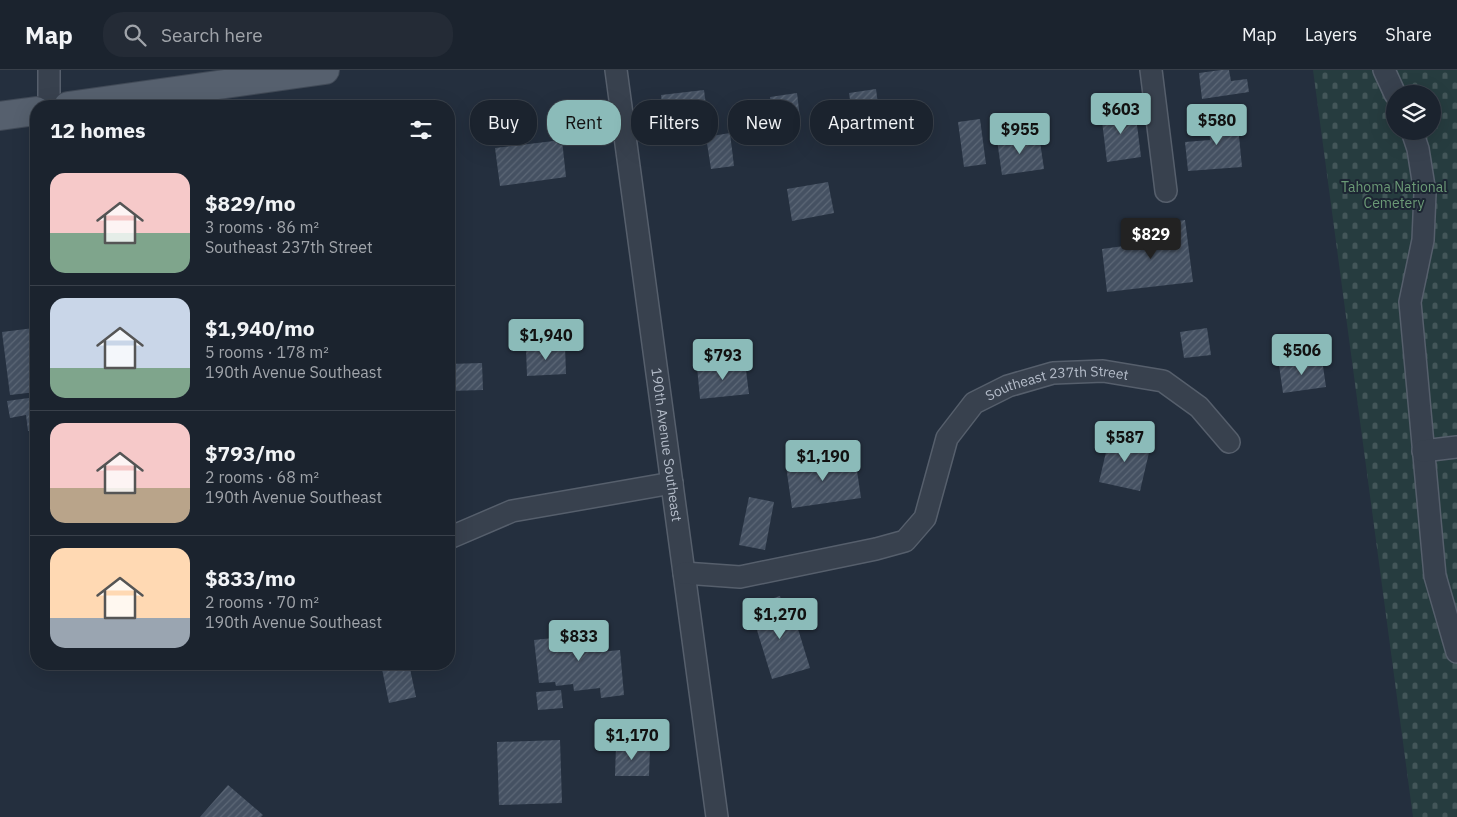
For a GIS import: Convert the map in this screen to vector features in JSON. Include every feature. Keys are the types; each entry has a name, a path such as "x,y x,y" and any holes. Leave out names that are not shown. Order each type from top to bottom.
{"main road":[{"path":"111,100 325,70"},
{"path":"0,116 30,112"}],"street":[{"path":"49,100 50,70"},
{"name":"190th Avenue Southeast","path":"616,70 717,817"},
{"path":"1151,70 1166,191"},
{"path":"1384,70 1391,85"},
{"path":"1415,140 1425,193 1423,240 1410,302 1435,576 1457,652"},
{"name":"Southeast 237th Street","path":"684,573 740,577 876,549 905,541 925,518 947,438 974,403 1008,386 1053,374 1103,371 1163,381 1199,407 1228,442"},
{"path":"1424,451 1457,448"},
{"path":"455,535 512,511 672,483"}],"green space":[{"name":"Tahoma National Cemetery","path":"1313,70 1457,70 1457,817 1413,817"}],"building":[{"path":"1229,70 1231,81 1247,79 1249,92 1202,99 1199,73"},
{"path":"876,89 877,100 850,100 849,93"},
{"path":"704,90 705,100 662,100 661,95"},
{"path":"797,93 798,100 770,100 770,97"},
{"path":"1135,109 1141,157 1107,162 1101,113"},
{"path":"1237,115 1242,167 1188,171 1185,142 1210,140 1208,117"},
{"path":"980,119 986,164 964,167 958,122"},
{"path":"728,133 728,145 731,145 734,166 711,169 707,145 718,145 718,135"},
{"path":"1039,135 1044,169 1002,175 997,140"},
{"path":"547,142 547,145 563,145 566,177 500,186 495,148 537,145 537,143"},
{"path":"828,182 834,213 792,221 787,189"},
{"path":"1185,220 1193,282 1107,292 1102,249 1153,242 1150,225"},
{"path":"30,328 30,393 10,395 2,332"},
{"path":"1207,328 1211,355 1184,358 1180,332"},
{"path":"565,346 566,374 527,376 526,348"},
{"path":"1322,359 1326,387 1283,393 1279,365"},
{"path":"745,362 749,394 700,399 697,367"},
{"path":"482,363 483,390 455,391 455,364"},
{"path":"30,398 30,431 28,431 26,415 10,418 7,401"},
{"path":"1110,435 1151,444 1140,491 1099,482"},
{"path":"855,457 861,498 792,508 786,466"},
{"path":"749,497 774,502 765,550 739,545"},
{"path":"780,596 787,618 794,616 810,668 772,679 756,627 762,626 755,604"},
{"path":"597,626 599,652 620,650 624,695 601,698 600,688 574,691 573,684 556,686 555,682 539,683 534,640 553,638 552,631"},
{"path":"382,670 410,670 416,697 389,703"},
{"path":"561,690 563,708 538,710 536,692"},
{"path":"560,740 562,803 499,805 497,742"},
{"path":"616,746 650,747 649,776 615,776"},
{"path":"228,785 263,815 261,817 200,817"}]}
